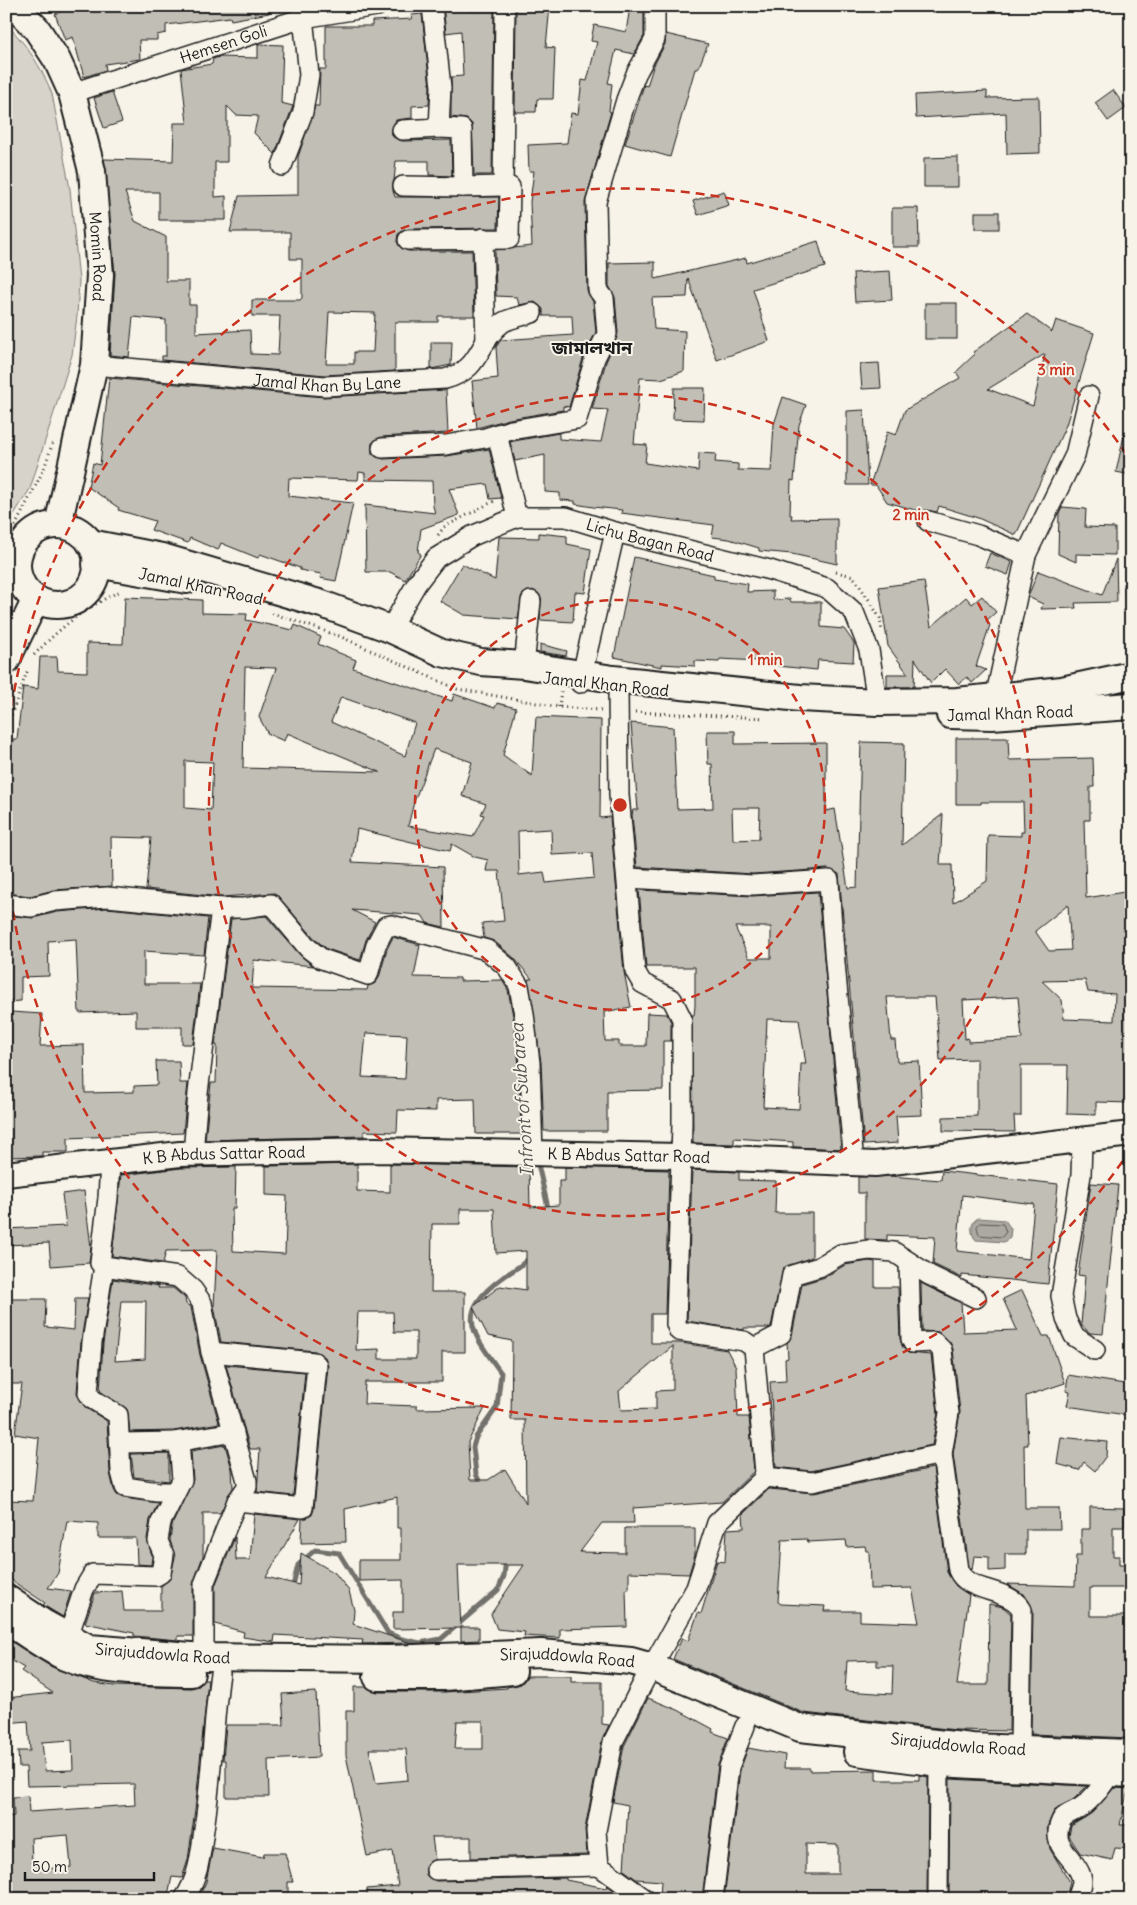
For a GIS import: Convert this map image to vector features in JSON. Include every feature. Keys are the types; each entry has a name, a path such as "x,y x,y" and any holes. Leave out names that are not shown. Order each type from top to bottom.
{"main road":[{"name":"Momin Road","path":"14,6 36,28 57,60 72,93 92,171 100,275 94,365 58,525"},
{"path":"58,525 70,527 81,534 93,554 91,584 77,600 56,605 36,599 28,592 20,579 17,564 23,544 34,533 48,526 58,525"},
{"name":"Jamal Khan Road","path":"93,554 219,586 309,612 445,665 581,678 618,698 878,714 994,707 1131,706"},
{"path":"6,661 15,623 36,599"},
{"path":"395,646 442,653 481,662 524,665 581,678 800,698 877,702 957,700 994,707 1131,675"},
{"name":"Sirajuddowla Road","path":"6,1598 88,1648 212,1665 444,1677 534,1669 596,1669 648,1674 800,1728 941,1753 1121,1774"},
{"name":"Sirajuddowla Road","path":"6,1620 43,1645 86,1664 114,1670 212,1665"},
{"name":"Sirajuddowla Road","path":"648,1674 745,1726 807,1746 941,1753 1020,1749 1131,1753"}],"street":[{"name":"Hemsen Goli","path":"72,93 302,12 377,6"},
{"path":"432,6 441,87 439,128"},
{"path":"503,186 505,6"},
{"path":"382,448 446,445 577,419 595,358 607,334 604,298 598,290 596,202 626,100 636,74 655,39 655,6"},
{"path":"282,166 302,112 309,74 302,12"},
{"path":"402,130 462,129 463,187"},
{"path":"403,186 510,187 509,239 408,240"},
{"path":"483,238 486,342"},
{"name":"Jamal Khan By Lane","path":"94,365 325,386 445,379 456,376 471,367 486,342 502,323 532,313"},
{"path":"994,707 1026,555 1075,455 1089,396"},
{"path":"497,434 517,517"},
{"name":"Lichu Bagan Road","path":"395,646 417,583 436,558 472,536 517,517 566,516 615,532 770,570 828,588 854,612 869,650 877,702"},
{"path":"928,521 978,534 1026,555"},
{"path":"581,678 615,532"},
{"path":"524,665 531,601"},
{"path":"618,698 618,795 628,878 635,971 642,983 672,999 682,1019 681,1156 676,1327 678,1331 744,1341 754,1348"},
{"path":"628,878 753,884 829,880 834,966 845,1057 854,1164"},
{"path":"6,904 31,907 55,901 107,897 221,908 244,908 271,904 308,948 322,959 368,976 376,945 386,926 391,925 435,935 487,950 508,967 518,986 530,1063 533,1153"},
{"path":"193,1154 198,1093 221,908"},
{"name":"K B Abdus Sattar Road","path":"6,1174 193,1154 376,1150 681,1156 875,1164 1082,1142 1131,1134"},
{"path":"1082,1142 1081,1175 1061,1296 1066,1319 1074,1336 1096,1350"},
{"path":"110,1163 100,1263 104,1266 170,1275 185,1281 202,1302 211,1352 247,1481 246,1487 237,1500 204,1584 212,1665 209,1795 199,1866 190,1891 184,1899"},
{"path":"754,1348 781,1334 791,1278 795,1273 819,1267 841,1254 853,1252 894,1252 929,1275 976,1298"},
{"path":"909,1262 911,1339 913,1343 934,1342 942,1350 949,1413 942,1454 946,1496 961,1577 1017,1603 1022,1610 1020,1749"},
{"path":"104,1266 92,1342 88,1394 92,1399 118,1415 121,1443 121,1472 125,1487 157,1492 174,1492"},
{"path":"754,1348 765,1477"},
{"path":"211,1352 314,1362 317,1366 303,1508 237,1500"},
{"path":"121,1443 179,1441 234,1432"},
{"path":"68,1637 84,1589 93,1574 156,1576 161,1573 164,1555 158,1541 161,1522 174,1492 179,1488 182,1480 179,1441"},
{"path":"599,1866 596,1831 613,1742 696,1588 717,1523 765,1477 812,1482 942,1454"},
{"path":"713,1899 729,1767 745,1726"},
{"path":"938,1899 941,1753"},
{"path":"1077,1899 1082,1886 1081,1876 1060,1846 1058,1829 1063,1817 1082,1806 1121,1774"},
{"path":"436,1870 599,1866 645,1899"}],"path":[{"path":"6,544 44,469 56,434"},
{"path":"6,730 33,656 64,624 104,598 126,588"},
{"path":"263,610 339,636 395,646 457,689 559,707 618,698"}],"shaded area":[{"path":"6,24 33,56 52,94 70,189 79,281 72,355 30,489 6,527"}],"water":[{"path":"978,1218 1005,1220 1011,1229 1010,1237 1004,1242 976,1240 972,1228 973,1222"}],"building":[{"path":"74,6 268,6 269,13 231,20 230,17 166,25 166,33 157,35 157,40 139,40 140,59 105,64 106,70 84,77 73,37 65,40 55,14"},
{"path":"443,6 469,6 470,11 494,10 492,175 474,175 472,124 467,119 451,117 451,77 463,76 461,31 446,33"},
{"path":"516,6 550,6 546,47 555,48 553,99 537,99 536,112 515,112"},
{"path":"630,7 644,8 644,36 634,54 616,50 608,83 612,84 609,111 611,112 585,202 587,290 593,302 596,332 584,355 569,407 563,406 563,410 509,419 477,428 472,381 498,378 496,347 501,340 573,335 572,316 543,316 543,309 535,302 519,305 517,297 496,296 495,250 532,246 530,202 534,171 529,171 528,145 567,143 571,113 578,114 582,80 587,81 597,42 591,41 594,25 626,32"},
{"path":"422,14 430,87 429,105 412,106 412,118 396,120 391,131 393,137 402,141 451,140 452,176 429,175 429,161 396,161 393,191 395,197 499,197 498,228 408,229 398,234 397,241 399,246 408,251 472,251 474,316 438,316 438,322 395,322 395,371 325,375 162,360 162,356 166,356 166,320 133,317 129,357 110,355 115,274 104,159 173,161 174,123 187,123 181,69 212,64 213,59 219,57 258,58 258,44 283,45 281,103 293,106 275,154 254,133 258,116 236,115 227,106 227,162 215,162 215,197 226,196 226,220 159,220 159,192 125,192 135,221 166,237 166,281 189,281 189,305 196,305 196,333 250,330 251,354 278,355 280,316 252,316 252,300 300,300 302,298 302,259 290,259 290,232 230,232 239,196 298,195 298,157 315,106 319,106 320,69 326,69 326,26 372,26 372,21 412,19 411,15","holes":["329,312 375,313 373,352 354,352 354,364 326,364"]},
{"path":"666,34 708,44 698,69 695,69 670,157 625,144 644,85 647,86 653,67 665,44"},
{"path":"1113,90 1126,108 1108,121 1095,103"},
{"path":"987,91 987,98 1039,97 1040,153 1007,154 1006,113 916,118 915,95"},
{"path":"112,92 122,122 104,128 94,98"},
{"path":"958,157 958,187 924,187 924,158"},
{"path":"724,191 729,205 698,215 693,201"},
{"path":"892,208 918,208 919,247 892,247"},
{"path":"975,212 999,212 999,229 975,229"},
{"path":"818,241 825,267 753,289 769,341 717,360 688,278 687,297 652,298 654,329 685,331 684,371 661,379 640,378 634,444 647,445 645,463 698,471 699,453 716,454 715,462 738,464 738,470 771,471 774,424 783,397 806,405 799,425 794,481 791,480 790,515 792,515 791,519 837,518 837,564 792,554 759,551 759,548 729,539 712,537 714,525 621,513 622,510 593,507 575,504 575,501 560,500 560,493 545,492 545,455 515,461 510,442 514,441 559,433 559,439 601,442 608,410 592,409 606,362 618,333 615,297 609,286 609,263 655,262 655,279 746,258 747,263"},
{"path":"890,271 892,300 855,302 853,273"},
{"path":"925,303 957,303 957,339 925,339"},
{"path":"1027,314 1052,332 1056,320 1094,333 1066,425 1016,535 978,518 939,506 937,512 926,510 922,512 887,502 876,485 870,485 887,432 896,435 905,410 960,378 956,372 975,354 973,352","holes":["1045,354 1033,406 988,389"]},
{"path":"431,342 452,342 451,365 431,369"},
{"path":"879,363 881,388 862,389 860,364"},
{"path":"109,378 324,397 446,390 448,433 381,437 372,443 372,454 383,459 447,456 489,449 501,498 490,499 487,484 449,489 459,515 421,529 418,552 421,554 405,580 390,572 366,572 365,505 435,513 432,481 365,480 365,473 359,472 358,480 289,478 288,496 353,503 336,581 320,578 321,574 300,570 300,568 260,554 258,558 221,543 218,550 190,538 188,543 151,530 155,521 118,510 119,508 88,487 93,463 100,465"},
{"path":"674,388 705,388 704,420 673,419"},
{"path":"864,410 868,485 847,485 847,411"},
{"path":"1125,431 1131,432 1131,475 1116,472"},
{"path":"1062,507 1086,509 1085,527 1115,528 1115,555 1076,554 1076,562 1058,554 1059,513"},
{"path":"539,533 567,536 567,544 591,549 585,593 575,592 573,622 540,620 541,597 533,590 522,595 518,619 464,615 440,601 462,564 495,580 499,537 539,538"},
{"path":"990,553 1012,562 1008,575 985,566"},
{"path":"634,557 714,575 714,579 748,584 747,592 773,591 773,600 790,599 791,602 821,602 821,627 844,629 854,643 853,662 818,660 817,670 778,666 778,662 720,659 719,662 695,661 695,666 662,664 662,667 614,657"},
{"path":"1116,559 1117,602 1075,603 1076,608 1041,609 1043,604 1028,597 1038,571 1102,595"},
{"path":"924,581 931,627 966,597 972,604 982,596 996,612 986,621 990,625 976,666 986,670 972,683 967,677 959,684 945,669 931,683 915,659 914,687 887,687 887,674 908,674 888,646 879,587"},
{"path":"125,597 202,600 202,613 247,614 246,620 293,630 295,625 321,637 318,644 356,660 353,668 452,701 454,694 495,708 497,703 516,708 503,755 532,776 536,717 601,720 600,818 610,817 624,972 631,1007 604,1012 605,1041 619,1041 619,1046 646,1046 647,1013 667,1014 671,1022 671,1041 663,1041 663,1090 607,1091 607,1131 544,1131 541,1062 528,979 532,979 514,958 494,941 484,938 482,923 504,921 499,871 486,871 488,860 475,857 452,844 450,851 357,829 352,862 443,867 444,927 427,923 422,915 352,910 375,922 366,940 360,960 327,949 316,940 275,893 222,897 146,889 151,838 111,837 112,886 54,890 30,896 6,893 6,801 13,739 17,739 23,687 38,689 40,657 57,657 58,671 87,672 87,643 123,644","holes":["245,667 276,668 259,717 268,734 284,741 287,733 380,772 243,768","341,697 415,723 405,756 331,722","434,749 472,762 462,796 486,804 481,814 484,815 473,837 408,826 414,802","185,761 213,762 211,810 185,808","551,829 552,855 592,853 594,878 546,883 544,872 519,875 518,831"]},
{"path":"540,644 567,651 566,656 540,652"},
{"path":"631,723 673,727 677,809 713,808 712,764 708,764 707,731 735,731 735,744 826,743 826,811 835,809 848,888 857,887 861,742 904,743 902,845 943,814 940,865 952,865 953,903 987,881 988,835 1021,836 1021,832 1024,832 1023,802 956,804 956,738 1008,738 1009,760 1093,758 1094,787 1090,787 1090,820 1084,820 1086,898 1131,891 1131,1103 1096,1102 1096,1115 1067,1114 1068,1065 1021,1065 1021,1116 1014,1116 1015,1132 943,1131 943,1117 977,1116 977,1059 940,1060 935,997 887,997 891,1040 895,1040 897,1062 919,1061 922,1115 896,1116 898,1143 864,1145 839,874 828,869 753,874 637,867 632,815 633,810 638,810","holes":["732,808 760,808 759,839 733,840","1068,905 1071,950 1049,951 1035,931","1085,980 1088,992 1115,994 1114,1021 1064,1019 1062,1000 1042,981","1018,997 1022,1039 968,1042 968,1038 965,1039 963,1000"]},
{"path":"639,890 752,896 818,892 841,1149 793,1147 793,1142 734,1138 734,1144 693,1143 692,1015 694,1015 695,1006 695,967 646,967","holes":["735,927 771,927 771,958 749,958","767,1019 799,1020 806,1064 801,1064 799,1109 763,1107"]},
{"path":"107,908 208,918 204,955 144,951 144,984 200,984 193,1044 182,1044 182,1027 136,1027 136,1011 79,1013 76,939 48,941 49,976 21,977 21,1001 6,1002 6,915 33,918 57,912"},
{"path":"266,916 300,955 313,966 254,960 252,988 367,990 368,986 375,983 379,978 387,949 393,937 420,945 414,977 460,978 460,981 502,980 508,990 519,1064 521,1134 476,1134 475,1099 436,1100 436,1111 398,1110 397,1132 364,1131 364,1136 205,1140 211,1083 216,1083 217,1045 215,1045 231,919","holes":["366,1033 407,1035 405,1079 362,1077"]},
{"path":"11,1012 42,1014 40,1046 84,1045 85,1093 134,1092 134,1086 157,1085 156,1061 179,1061 180,1083 188,1083 183,1133 68,1138 68,1152 42,1152 42,1156 6,1157 6,1064 11,1064"},
{"path":"357,1164 357,1191 390,1192 390,1164 529,1167 530,1207 559,1205 559,1181 565,1181 565,1167 669,1170 665,1314 651,1314 651,1343 681,1343 727,1350 736,1367 738,1417 749,1417 754,1471 722,1502 633,1508 634,1523 602,1523 580,1552 625,1553 625,1528 695,1528 695,1554 689,1574 629,1572 629,1589 626,1589 627,1627 560,1629 560,1638 524,1636 525,1632 497,1629 491,1614 524,1565 458,1565 461,1628 393,1629 393,1612 403,1612 403,1580 359,1581 359,1560 401,1560 401,1528 397,1528 397,1497 345,1509 346,1542 301,1543 302,1519 312,1515 314,1509 328,1366 325,1357 315,1351 221,1342 214,1306 217,1250 166,1251 163,1263 112,1256 121,1175 181,1168 236,1167 235,1208 232,1208 233,1251 285,1254 287,1196 266,1195 266,1166","holes":["460,1209 494,1209 496,1253 526,1251 526,1290 500,1286 473,1307 488,1336 512,1341 511,1420 525,1420 526,1503 505,1469 488,1480 470,1480 468,1442 485,1408 417,1409 417,1406 364,1404 365,1382 442,1382 442,1352 465,1352 465,1292 431,1292 432,1224 460,1224","358,1312 393,1312 394,1332 416,1332 416,1359 379,1359 379,1349 356,1350","673,1346 673,1390 656,1391 656,1409 621,1410 619,1391"]},
{"path":"692,1170 739,1172 739,1180 776,1181 775,1213 812,1213 812,1257 783,1268 771,1327 744,1328 744,1330 687,1321"},
{"path":"942,1171 1058,1184 1048,1284 962,1275 962,1278 933,1264 935,1237 887,1235 887,1240 865,1239 865,1193 858,1193 858,1177 889,1176 941,1180","holes":["962,1195 1034,1204 1029,1259 957,1251"]},
{"path":"1091,1183 1118,1185 1103,1334 1090,1333 1081,1325 1085,1276 1078,1275"},
{"path":"84,1191 91,1247 89,1263 51,1266 49,1243 6,1245 6,1229 66,1226 62,1194"},
{"path":"869,1261 875,1262 875,1287 898,1287 900,1339 903,1348 908,1353 931,1355 938,1413 932,1445 811,1471 776,1467 770,1382 786,1381 785,1359 788,1358 787,1343 792,1336 802,1284 825,1277 845,1265"},
{"path":"113,1279 159,1286 158,1288 173,1288 185,1298 186,1304 191,1307 200,1355 219,1423 174,1431 130,1432 127,1409 100,1391 103,1343","holes":["121,1301 146,1301 145,1359 115,1361"]},
{"path":"921,1283 961,1303 963,1332 1017,1330 1003,1299 1022,1290 1043,1336 1049,1336 1065,1383 1026,1396 1028,1445 1024,1445 1025,1508 1059,1508 1060,1529 1026,1529 1026,1554 1005,1554 1005,1570 989,1571 989,1557 974,1556 972,1570 969,1566 953,1454 960,1412 953,1349 950,1342 938,1332 922,1331"},
{"path":"75,1298 88,1298 81,1341 77,1393 86,1408 107,1421 110,1473 114,1490 117,1495 123,1498 158,1503 150,1520 147,1539 152,1556 151,1565 137,1564 136,1538 98,1538 98,1523 67,1521 58,1573 48,1588 71,1591 63,1617 43,1605 45,1603 14,1582 6,1573 6,1500 33,1501 39,1438 15,1434 22,1384 8,1384 8,1299 46,1299 45,1327 74,1330"},
{"path":"226,1365 305,1372 293,1496 257,1492 260,1449 250,1449"},
{"path":"1068,1375 1131,1385 1131,1401 1128,1400 1126,1415 1067,1406 1070,1392 1066,1391"},
{"path":"1061,1437 1107,1442 1106,1456 1095,1471 1084,1462 1079,1470 1057,1464"},
{"path":"225,1445 232,1469 233,1488 220,1513 203,1513 203,1556 193,1584 193,1636 178,1636 178,1640 134,1636 134,1633 85,1623 95,1593 122,1591 124,1611 161,1611 161,1586 170,1579 175,1557 170,1540 172,1525 193,1480 191,1451"},
{"path":"169,1453 169,1481 134,1477 131,1454"},
{"path":"933,1468 947,1572 956,1586 969,1595 957,1685 988,1685 989,1604 1003,1607 1011,1614 1009,1731 956,1730 804,1713 673,1659 682,1638 688,1641 698,1613 701,1614 717,1561 725,1562 727,1529 744,1528 743,1514 769,1489 814,1493","holes":["807,1539 808,1542 846,1540 847,1547 865,1546 866,1551 869,1551 870,1589 912,1588 919,1623 860,1621 860,1611 824,1611 825,1606 781,1604 778,1602 782,1540","877,1660 877,1666 893,1666 892,1694 845,1691 847,1661"]},
{"path":"1090,1507 1124,1508 1124,1527 1113,1527 1113,1556 1119,1556 1119,1565 1131,1565 1131,1588 1090,1588 1090,1616 1131,1616 1131,1738 1031,1734 1033,1610 1025,1595 1007,1584 1075,1586 1076,1556 1081,1556 1081,1529 1090,1529"},
{"path":"254,1514 300,1519 266,1577 299,1585 301,1553 335,1573 349,1591 354,1610 353,1624 411,1643 362,1644 363,1640 275,1635 274,1642 243,1637 244,1632 215,1624 215,1586 235,1537 236,1560 250,1560"},
{"path":"461,1627 479,1627 479,1640 461,1641"},
{"path":"6,1638 50,1666 94,1683 114,1686 191,1688 199,1686 204,1680 208,1680 196,1802 188,1860 182,1878 172,1877 167,1899 93,1899 93,1895 66,1896 66,1899 43,1899 28,1898 28,1892 6,1892 6,1817 14,1816 13,1797 28,1796 29,1812 135,1805 134,1784 27,1786 26,1767 19,1767 18,1751 30,1751 28,1721 6,1723 6,1698 53,1693 21,1671 24,1668 6,1657","holes":["72,1740 73,1770 45,1771 42,1742","68,1835 71,1867 39,1869 39,1863 32,1863 31,1838"]},
{"path":"527,1676 571,1676 571,1682 602,1682 602,1724 609,1725 602,1740 585,1829 587,1855 471,1858 471,1837 432,1837 435,1859 426,1865 426,1875 436,1881 566,1878 566,1880 606,1888 607,1885 625,1899 560,1899 544,1896 544,1899 368,1899 367,1889 398,1886 393,1851 367,1856 346,1755 346,1711 354,1711 354,1687 367,1687 377,1692 444,1692 507,1688 521,1684","holes":["457,1721 483,1721 483,1749 455,1749","369,1749 406,1749 408,1780 376,1783"]},
{"path":"316,1692 319,1757 268,1760 269,1797 226,1797 226,1760 223,1760 226,1725 284,1725 282,1694"},
{"path":"648,1698 678,1710 713,1729 712,1732 728,1738 718,1765 702,1899 660,1899 661,1881 636,1879 624,1870 628,1805 613,1802 624,1746"},
{"path":"748,1748 785,1755 784,1768 810,1768 810,1771 876,1770 876,1780 919,1780 919,1775 928,1777 927,1897 724,1899 740,1770","holes":["806,1844 838,1845 838,1874 806,1874"]},
{"path":"950,1779 1087,1786 1074,1799 1054,1811 1047,1827 1050,1849 1070,1882 1066,1899 1015,1899 1015,1895 949,1897"},
{"path":"1114,1788 1131,1789 1131,1795 1127,1794 1120,1825 1131,1825 1131,1849 1115,1848 1112,1860 1080,1853 1069,1836 1071,1826 1092,1813"},
{"path":"213,1848 263,1857 264,1853 285,1853 293,1882 288,1882 288,1899 198,1899 206,1882"}],"waterway":[{"name":"Infront of Sub area","path":"537,1160 549,1212"},
{"name":"Infront of Sub area","path":"481,1485 476,1474 473,1447 476,1437 497,1407 501,1373 476,1335 473,1313 477,1302 487,1291 529,1258"},
{"name":"Infront of Sub area","path":"292,1590 298,1565 315,1550 339,1553 388,1633 402,1639 420,1643 441,1639 498,1590 504,1576 506,1559"}],"district":[{"name":"জামালখান","path":"592,347"}]}
